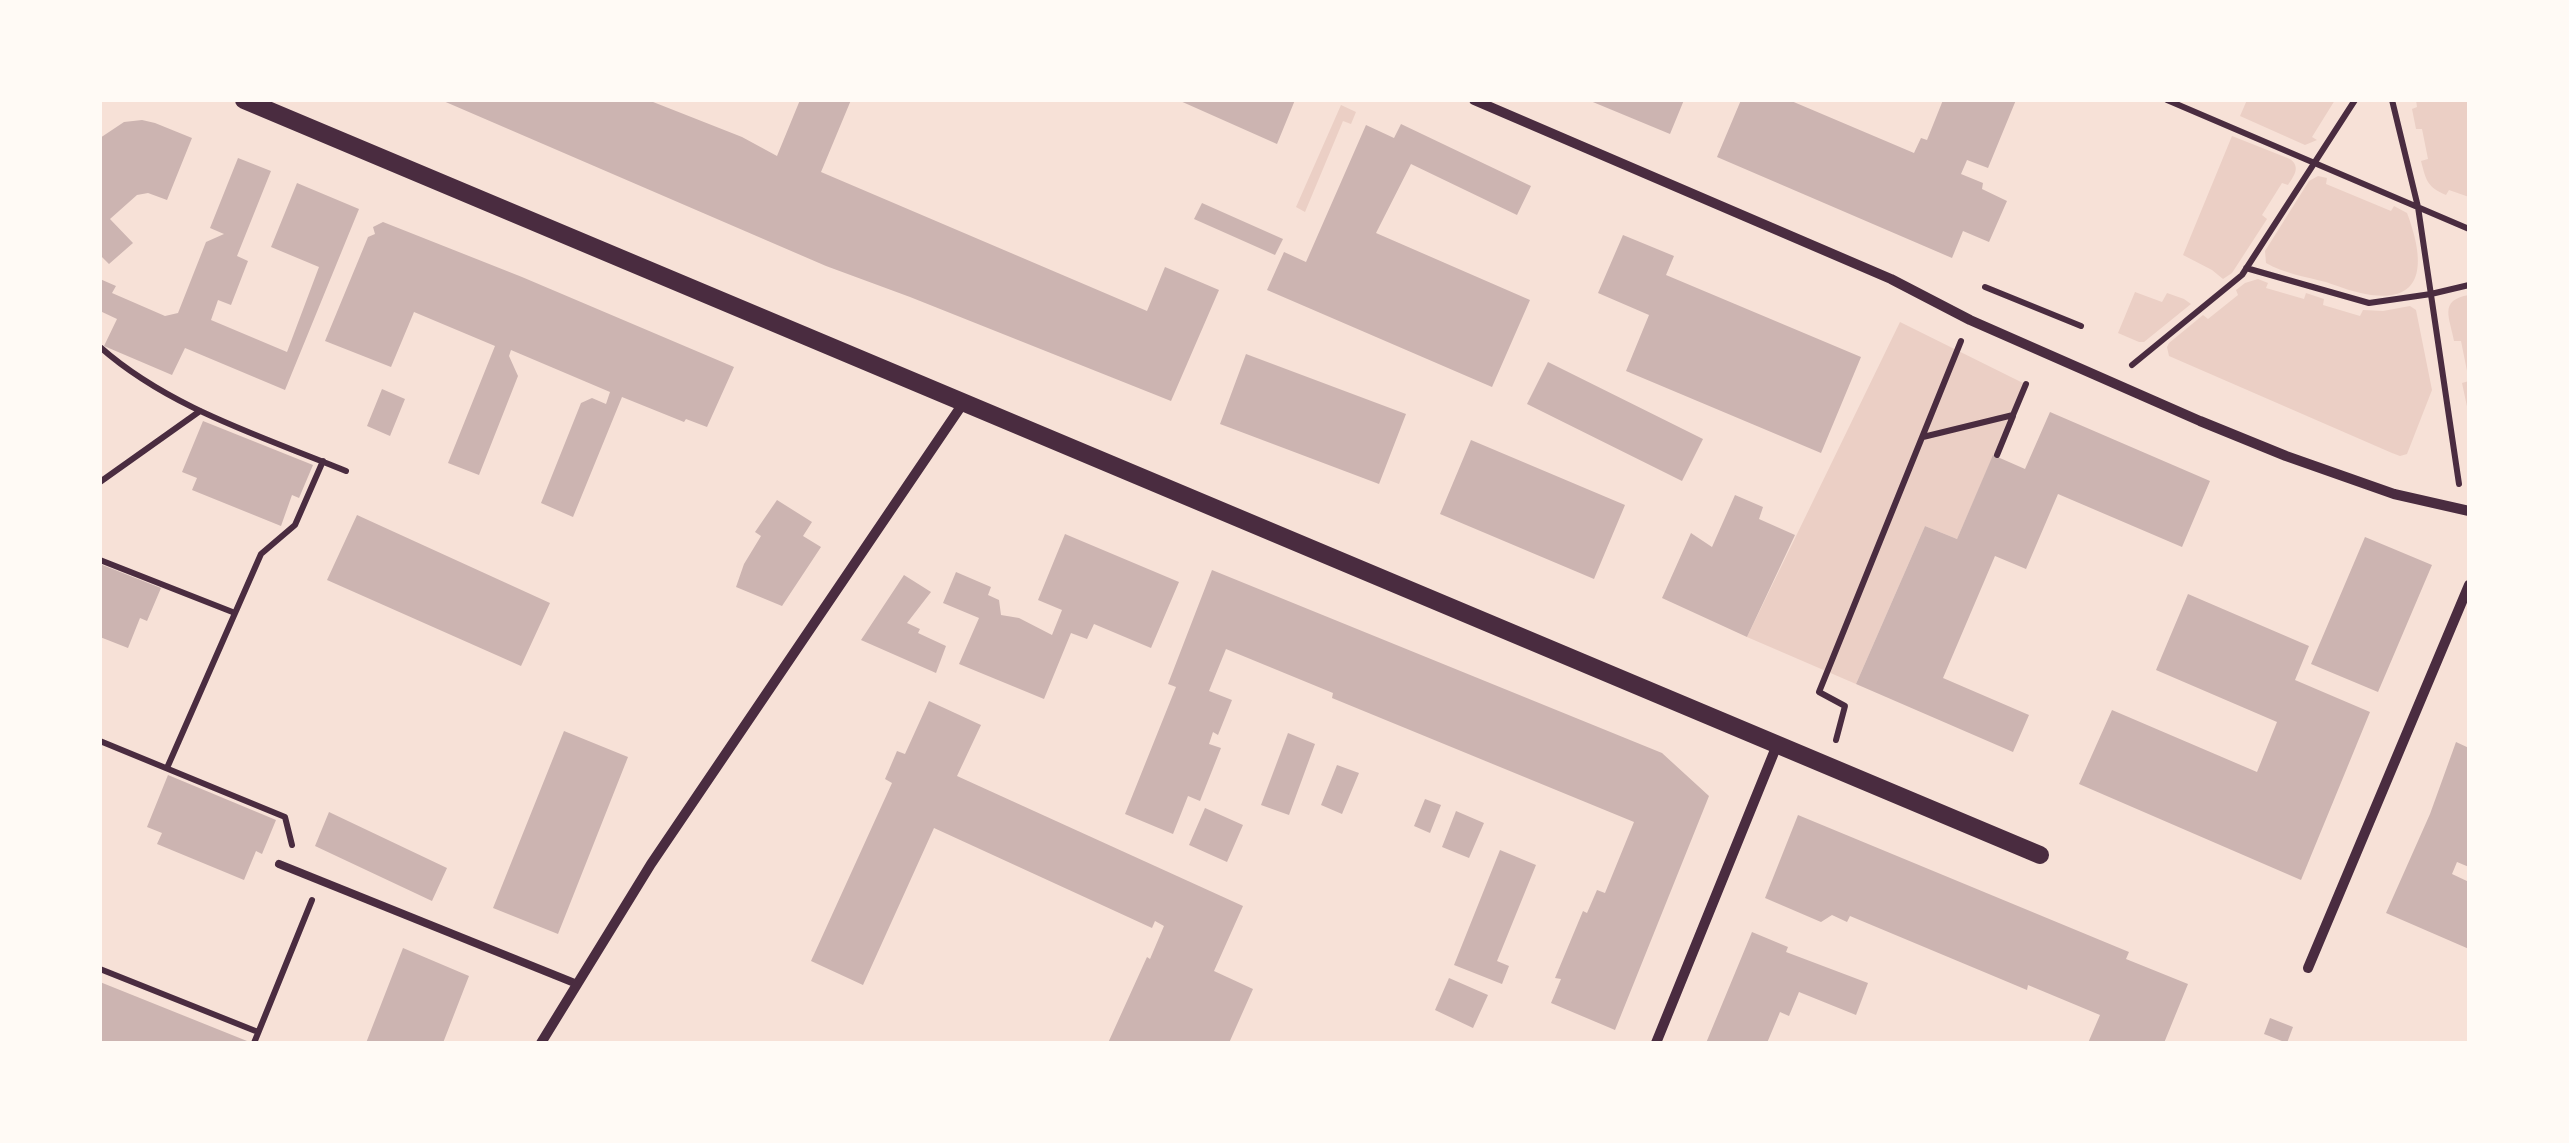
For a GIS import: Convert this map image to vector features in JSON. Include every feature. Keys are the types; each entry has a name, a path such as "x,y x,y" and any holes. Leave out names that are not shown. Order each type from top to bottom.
{"street":[{"path":"244,100 2040,855"},
{"path":"258,100 275,113"},
{"path":"1474,100 1891,279 1970,320 2200,421 2355,481 2466,510"},
{"path":"540,1043 705,783 964,402"},
{"path":"2308,968 2469,585"},
{"path":"1656,1043 1778,745"}],"lane":[{"path":"279,864 577,984"}],"path":[{"path":"2167,100 2469,229"},
{"path":"2113,383 2242,275 2355,100"},
{"path":"2392,100 2418,207 2466,510"},
{"path":"2246,268 2369,303 2469,285"},
{"path":"1986,287 2081,326"},
{"path":"1829,765 1845,706 1819,692 1970,320"},
{"path":"100,347 145,382 200,411 346,470"},
{"path":"1997,454 2026,384"},
{"path":"100,482 200,411"},
{"path":"1923,437 2014,414"},
{"path":"167,768 261,554 295,524 323,461"},
{"path":"100,560 235,613"},
{"path":"100,741 285,817 298,871"},
{"path":"254,1043 320,880"},
{"path":"100,969 258,1032"}],"shaded area":[{"path":"2247,100 2335,100 2312,137 2317,140 2305,145 2240,116"},
{"path":"2416,100 2469,100 2469,197 2449,190 2446,195 2428,182 2421,161 2428,159 2422,129 2416,129 2412,109 2417,107"},
{"path":"1341,105 1356,112 1351,124 1343,121 1305,212 1296,207"},
{"path":"2232,136 2290,159 2296,168 2288,185 2282,183 2262,215 2267,219 2232,273 2223,279 2183,255"},
{"path":"2318,176 2327,178 2326,184 2391,211 2394,206 2407,213 2418,257 2413,282 2404,291 2365,294 2266,263 2265,251 2309,181"},
{"path":"2258,279 2268,283 2266,288 2304,299 2306,293 2324,299 2323,305 2360,316 2363,310 2410,306 2416,310 2432,390 2407,454 2392,453 2169,356 2169,343 2203,315 2208,319 2238,295 2236,290 2245,283"},
{"path":"2135,292 2162,302 2167,293 2191,304 2139,342 2118,333"},
{"path":"2469,295 2469,381 2461,341 2454,341 2448,311 2453,301"},
{"path":"1900,322 2025,384 1957,539 1925,526 1856,684 1747,637"},
{"path":"2469,381 2469,416 2462,383"}],"building":[{"path":"441,100 648,100 742,137 777,156 800,100 851,100 821,172 1147,311 1165,267 1219,290 1171,401 826,266"},
{"path":"1178,100 1295,100 1277,144"},
{"path":"1588,100 1684,100 1670,134"},
{"path":"1741,100 1789,100 1914,153 1921,138 1927,140 1943,100 2016,100 1988,168 1967,160 1961,174 1983,183 1982,189 2007,201 1989,242 1963,231 1952,258 1717,157"},
{"path":"142,120 192,138 167,200 148,193 137,195 110,219 133,243 109,264 100,255 100,138 124,122"},
{"path":"1401,124 1531,186 1517,215 1411,164 1376,233 1530,300 1492,387 1267,290 1284,252 1306,262 1366,125 1394,138"},
{"path":"238,158 271,171 237,256 248,261 231,305 218,300 211,320 287,352 319,267 271,247 297,183 359,209 285,390 185,348 172,375 104,346 117,319 100,311 100,279 116,286 112,293 165,316 178,313 206,242 224,234 210,228"},
{"path":"1202,203 1283,239 1275,255 1194,219"},
{"path":"383,222 734,367 707,427 622,397 573,517 541,503 581,403 592,398 606,404 610,392 511,350 509,356 518,376 479,475 448,463 495,346 414,312 391,367 325,341 368,237 375,234 373,227"},
{"path":"1623,235 1674,256 1666,275 1861,357 1821,453 1626,371 1649,315 1598,293"},
{"path":"1246,354 1406,414 1379,484 1220,424"},
{"path":"1548,362 1703,439 1682,481 1527,404"},
{"path":"382,389 405,399 390,436 367,426"},
{"path":"2050,412 2210,481 2182,547 2058,494 2026,569 1995,556 1943,678 2029,715 2013,752 1856,684 1925,526 1957,539 1993,455 2025,469"},
{"path":"203,421 313,465 299,498 292,495 281,526 192,490 197,478 182,472"},
{"path":"1471,440 1625,505 1594,579 1440,514"},
{"path":"1735,495 1763,507 1759,519 1795,535 1747,637 1662,598 1691,533 1712,547"},
{"path":"777,500 812,522 803,536 821,547 782,606 736,587 761,536 755,532"},
{"path":"357,515 550,603 521,666 327,580"},
{"path":"1065,534 1179,582 1151,648 1094,624 1087,639 1071,633 1044,699 959,664 979,618 943,603 956,572 991,587 988,595 999,600 1001,615 1019,618 1052,635 1062,610 1038,600"},
{"path":"2365,537 2432,565 2378,692 2311,664"},
{"path":"100,564 161,588 147,621 140,618 128,648 100,637"},
{"path":"1212,570 1662,753 1709,796 1615,1030 1551,1003 1561,979 1555,978 1583,911 1587,913 1597,890 1605,893 1634,822 1332,698 1333,693 1226,649 1209,691 1232,700 1218,735 1213,732 1209,744 1221,748 1200,801 1188,796 1173,834 1125,814 1176,687 1168,684"},
{"path":"904,575 931,592 907,623 920,629 918,633 946,646 936,673 861,640"},
{"path":"2188,594 2309,646 2295,680 2370,712 2301,880 2079,784 2112,710 2257,772 2277,722 2156,670"},
{"path":"929,701 981,725 957,776 1243,906 1214,971 1253,989 1229,1043 1108,1043 1164,926 1155,921 1152,928 934,828 863,985 811,961 892,783 885,779 897,751 905,754"},
{"path":"564,731 628,757 558,934 493,908"},
{"path":"1288,733 1315,744 1289,815 1261,805"},
{"path":"2456,742 2469,748 2469,867 2457,862 2452,874 2469,882 2469,949 2386,913 2430,814"},
{"path":"1337,765 1359,773 1342,814 1321,805"},
{"path":"168,775 276,820 262,854 256,851 244,880 157,844 162,833 147,827"},
{"path":"1425,799 1441,805 1430,833 1414,826"},
{"path":"1205,808 1243,825 1227,862 1189,845"},
{"path":"1456,811 1484,823 1469,858 1442,847"},
{"path":"329,812 447,868 432,901 315,846"},
{"path":"1798,815 2129,952 2126,959 2188,984 2164,1043 2088,1043 2100,1015 2028,985 2027,990 1850,916 1847,922 1832,915 1821,922 1765,898"},
{"path":"1500,850 1536,865 1497,961 1509,966 1502,984 1454,965"},
{"path":"1752,932 1788,947 1786,952 1868,983 1856,1015 1799,992 1789,1016 1780,1012 1767,1043 1706,1043"},
{"path":"403,948 469,976 443,1043 366,1043"},
{"path":"1449,978 1488,995 1473,1028 1435,1010"},
{"path":"100,982 252,1043 100,1043"},
{"path":"2270,1018 2293,1027 2287,1043 2264,1034"}]}
